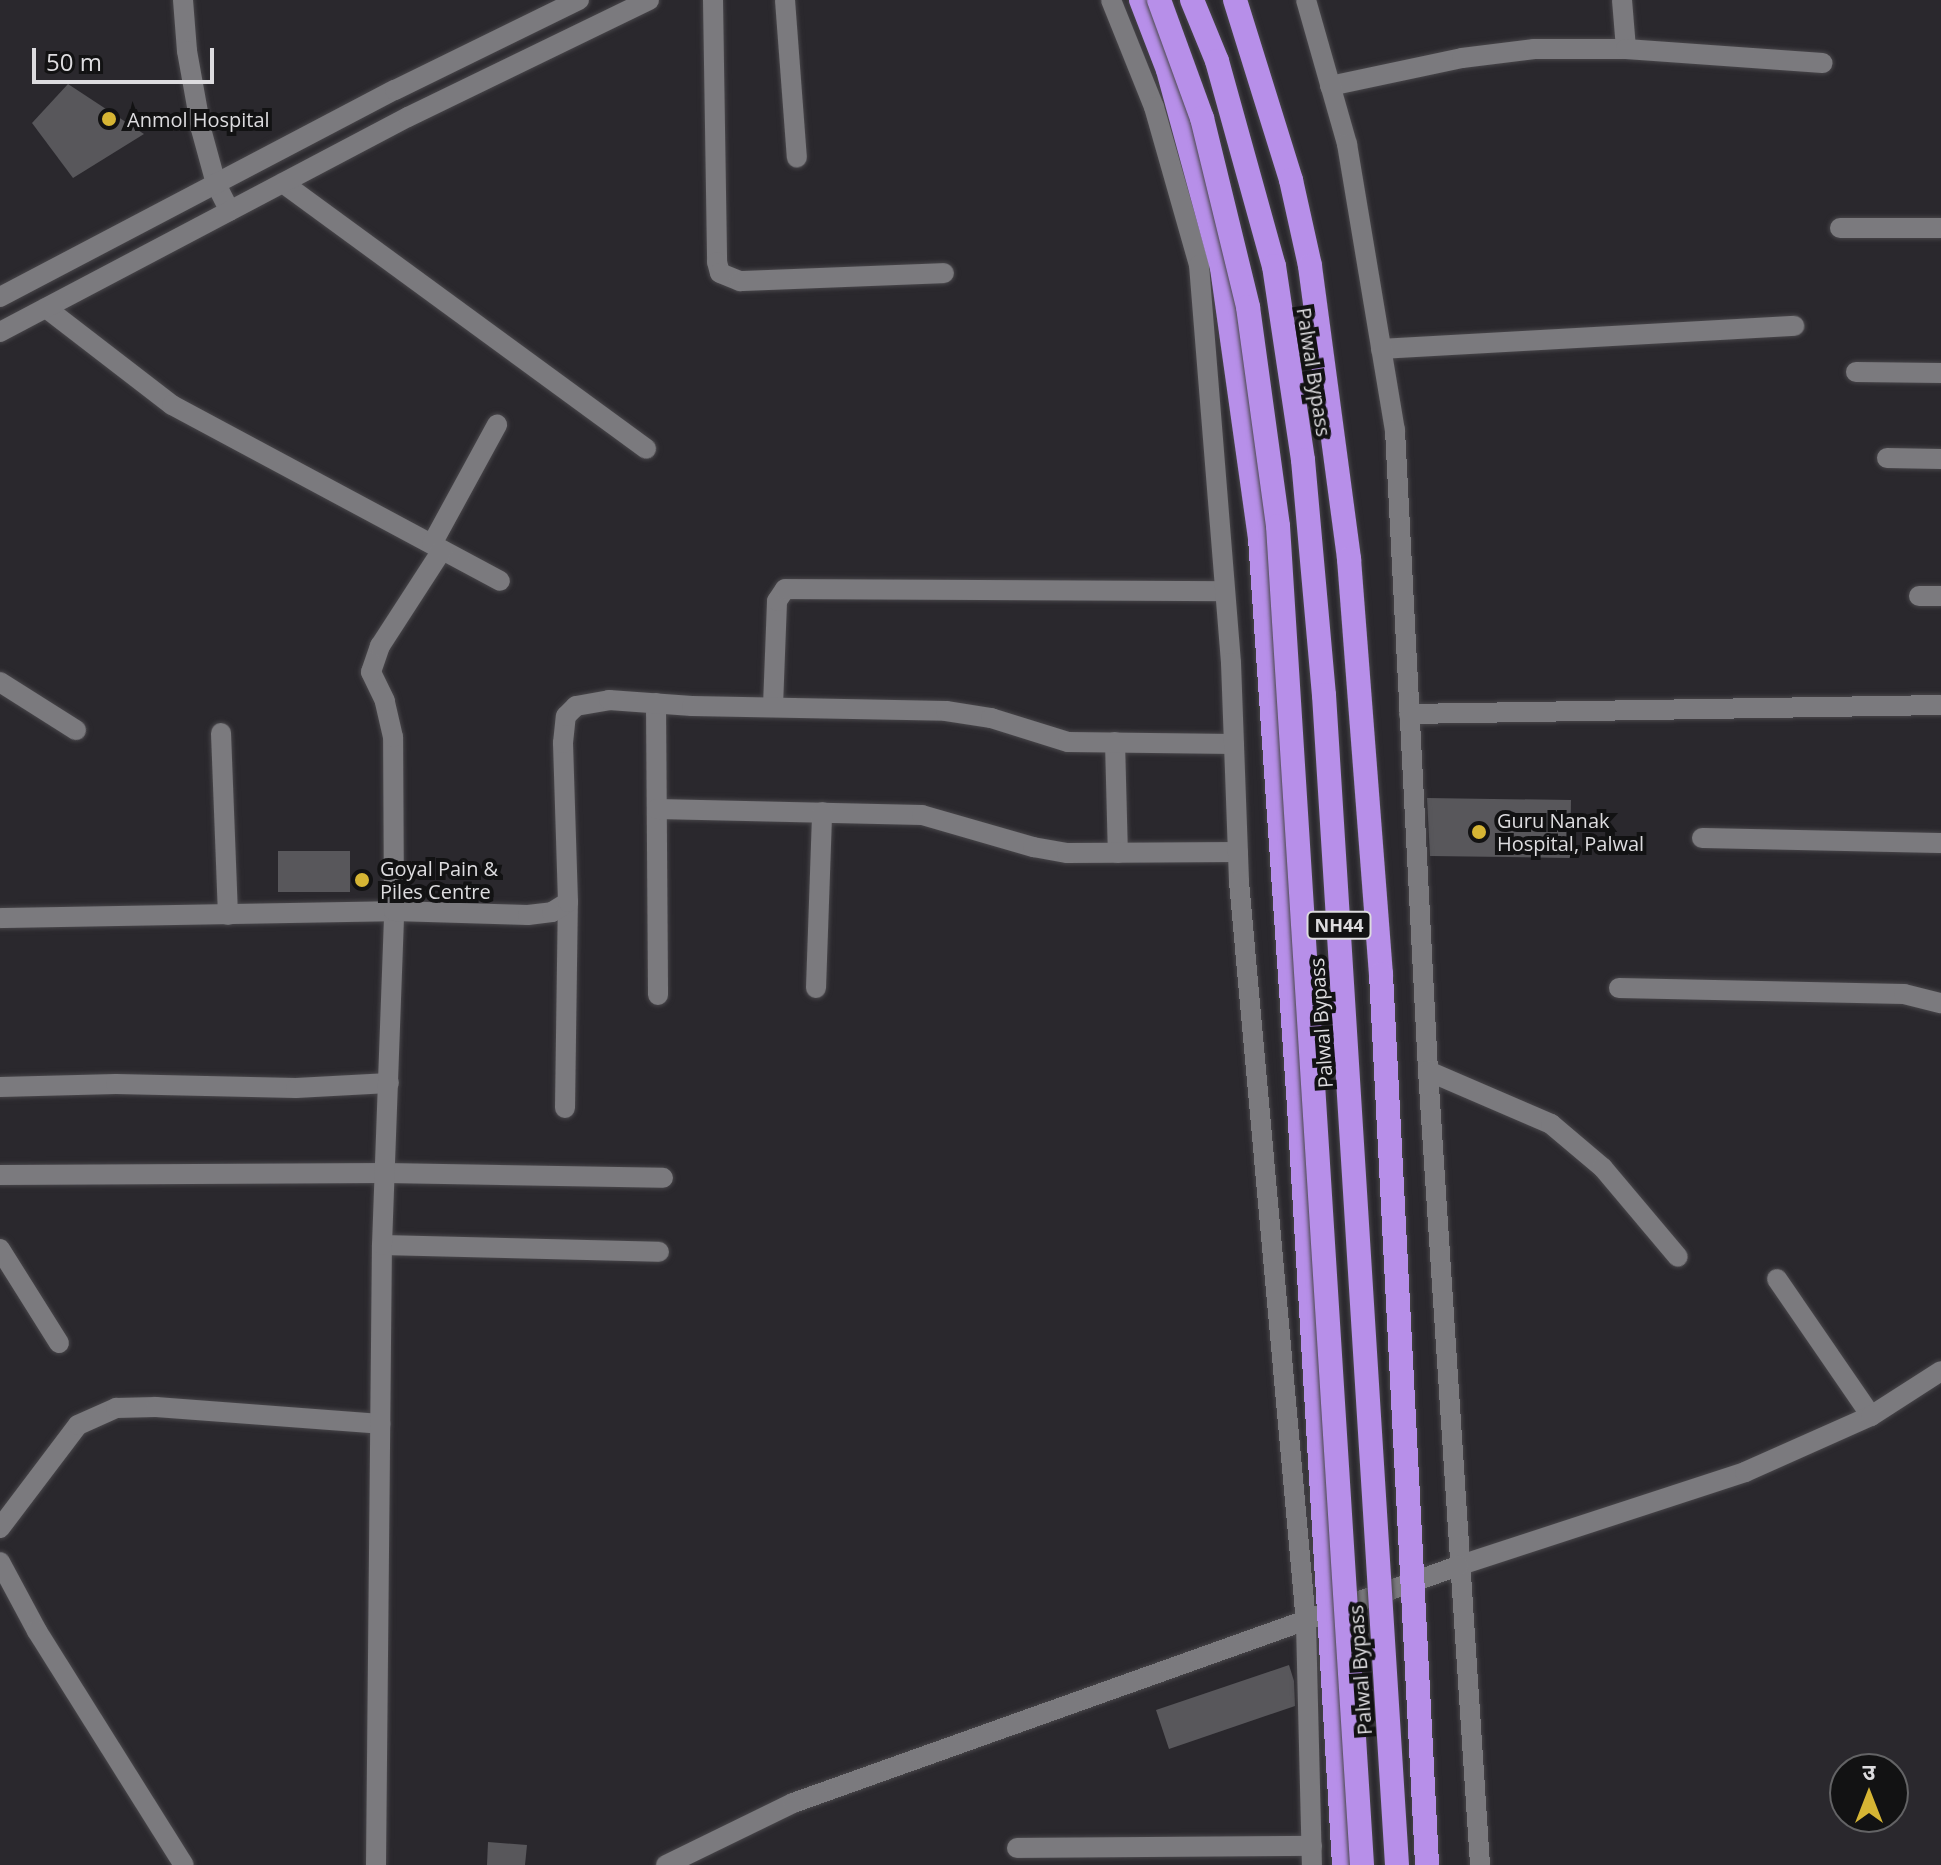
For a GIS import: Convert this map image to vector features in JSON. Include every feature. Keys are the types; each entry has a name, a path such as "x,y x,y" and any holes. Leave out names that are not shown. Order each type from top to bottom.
{"highway":[{"path":"1141,0 1168,70 1222,268 1260,538 1338,1611 1344,1865"},
{"name":"Palwal Bypass","path":"1159,0 1202,118 1248,307 1278,526 1338,1611 1362,1865"},
{"name":"Palwal Bypass","path":"1192,0 1217,61 1274,266 1303,460 1327,743 1397,1865"},
{"path":"1235,0 1291,180 1310,266 1348,543 1381,974 1427,1865"}],"street":[{"path":"183,0 198,114 216,184 230,211"},
{"path":"0,297 395,90 579,0"},
{"path":"0,332 408,117 649,0"},
{"path":"713,0 717,262 720,273 740,281 944,273"},
{"path":"785,0 797,158"},
{"path":"1017,1848 1312,1855 1306,1623 1238,852 1225,591 1199,265 1154,107 1111,0"},
{"path":"1306,0 1347,144 1395,430 1428,1071 1458,1566 1480,1865"},
{"path":"1622,0 1626,49"},
{"path":"1330,86 1462,58 1534,49 1626,49 1823,63"},
{"path":"283,183 646,449"},
{"path":"1840,228 1941,228"},
{"path":"46,308 172,405 500,581"},
{"path":"1381,349 1794,326"},
{"path":"1856,372 1941,373"},
{"path":"376,1865 382,1245 394,911 393,737 385,701 371,672 380,646 437,547 497,425"},
{"path":"1887,458 1941,459"},
{"path":"773,706 777,601 785,589 1225,591"},
{"path":"1919,596 1941,596"},
{"path":"0,682 76,730"},
{"path":"565,1108 568,902 562,798 566,716 576,706 609,700 946,711 991,718 1068,742 1234,744"},
{"path":"656,703 658,995"},
{"path":"1409,714 1941,705"},
{"path":"221,733 228,915"},
{"path":"1115,742 1118,853"},
{"path":"657,809 922,815 1033,847 1067,853 1238,852"},
{"path":"816,988 822,812"},
{"path":"1702,838 1941,843"},
{"path":"0,918 394,911 528,915 552,912 568,902"},
{"path":"1619,988 1904,994 1941,1003"},
{"path":"1428,1071 1551,1124 1603,1168 1678,1257"},
{"path":"0,1087 116,1084 296,1088 389,1083"},
{"path":"0,1175 386,1173 663,1178"},
{"path":"382,1245 659,1252"},
{"path":"0,1249 59,1343"},
{"path":"1777,1279 1871,1416"},
{"path":"672,1864 793,1803 1306,1623 1458,1566 1745,1472 1871,1416 1940,1373"},
{"path":"0,1528 78,1425 116,1408 156,1407 380,1424"},
{"path":"0,1562 37,1631 184,1865"}],"building":[{"path":"68,84 144,134 73,178 32,123"},
{"path":"1427,798 1571,800 1570,858 1430,856"},
{"path":"278,851 350,851 350,892 278,892"},
{"path":"1289,1665 1294,1681 1295,1706 1169,1749 1156,1710"},
{"path":"488,1842 527,1845 525,1865 487,1865"}],"place":[{"name":"Anmol Hospital","path":"109,119"},
{"name":"Guru Nanak Hospital, Palwal","path":"1479,832"},
{"name":"Goyal Pain & Piles Centre","path":"362,880"}]}
